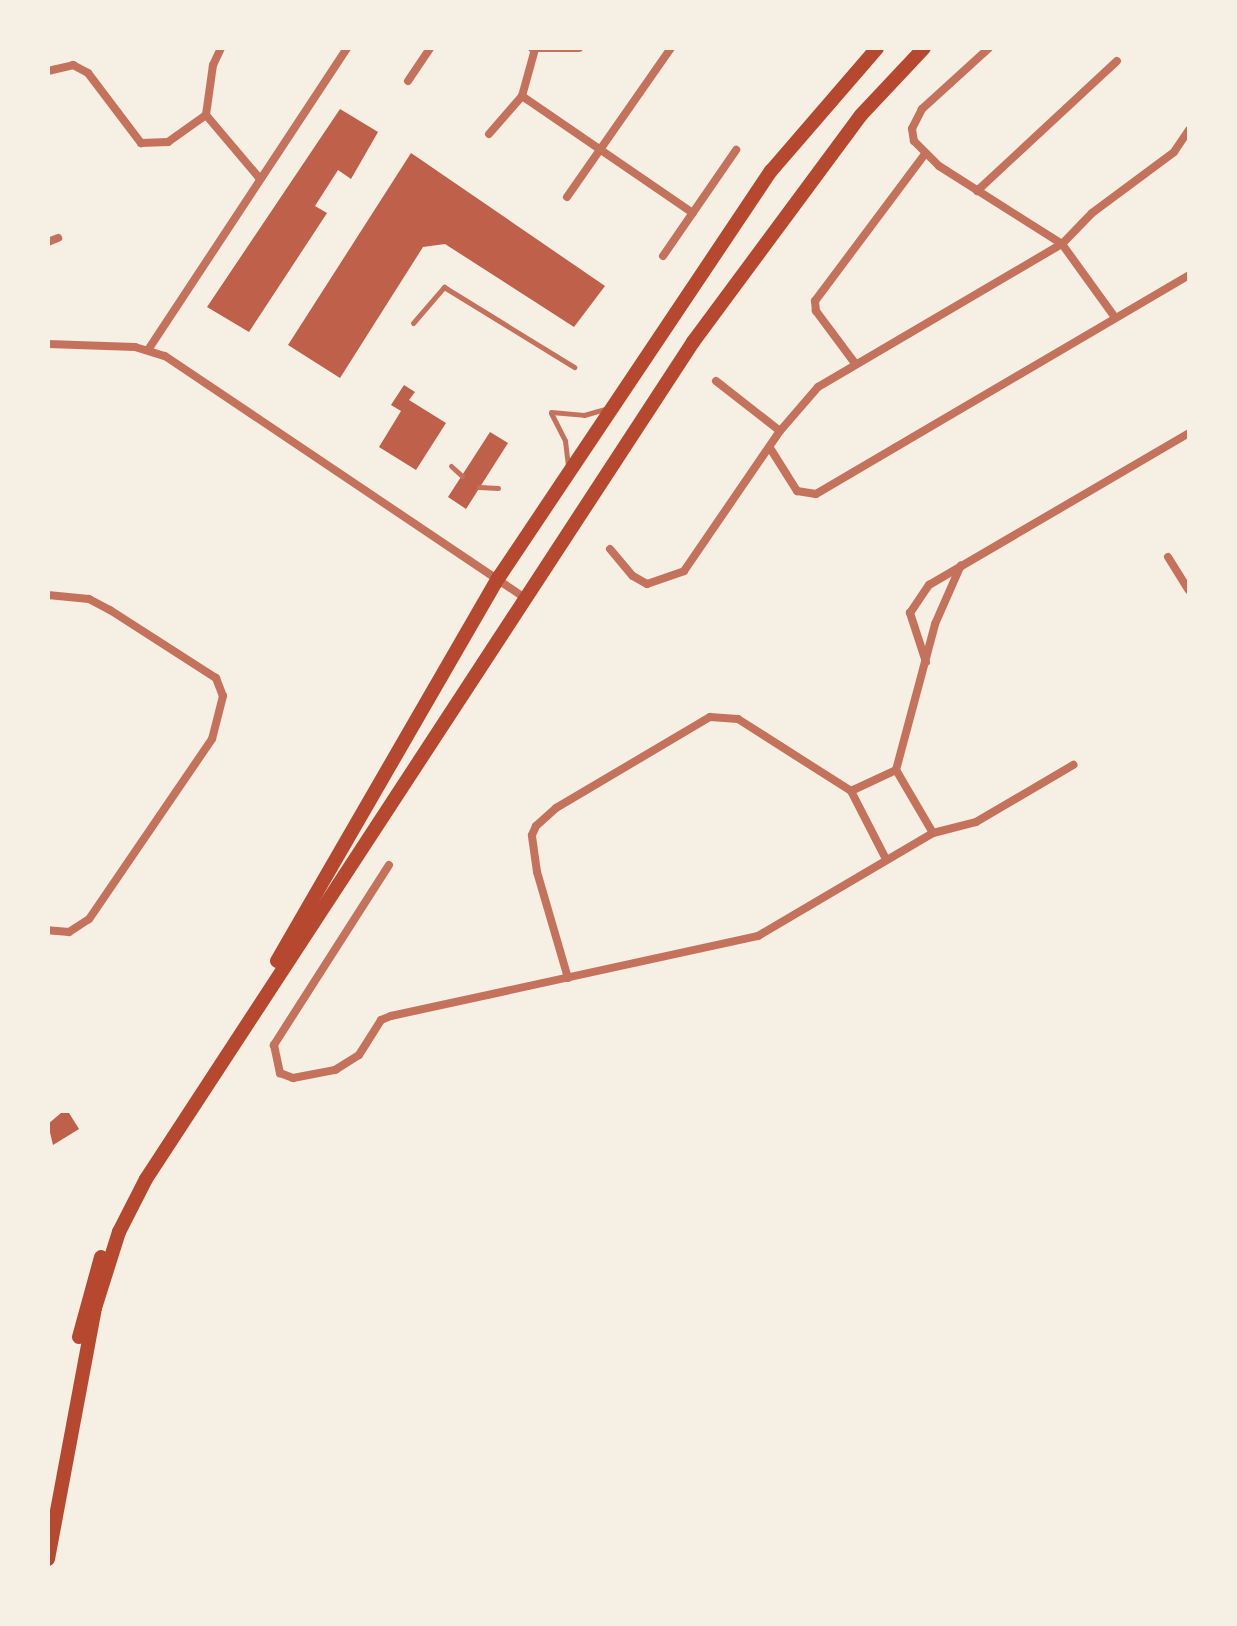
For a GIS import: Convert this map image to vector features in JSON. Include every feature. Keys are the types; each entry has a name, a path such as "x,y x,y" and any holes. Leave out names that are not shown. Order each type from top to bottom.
{"main road":[{"path":"48,1510 88,1294 129,1190 275,964 499,577 771,171 877,48"},
{"path":"48,1559 95,1308 131,1207 523,597 775,226 861,115 924,48"}],"street":[{"path":"48,71 73,65 88,73 141,143 168,142 206,115 213,65 221,48"},
{"path":"148,350 347,48"},
{"path":"408,81 430,48"},
{"path":"489,134 522,96 533,49 579,48"},
{"path":"567,197 671,48"},
{"path":"989,48 915,119 912,134 925,154 1062,244 1114,316"},
{"path":"977,191 1117,61"},
{"path":"522,96 693,213"},
{"path":"206,115 260,179"},
{"path":"610,549 633,576 647,584 684,571 780,431 811,393 854,362 1062,244 1092,213 1174,152 1189,130"},
{"path":"663,256 736,150"},
{"path":"854,362 816,311 815,301 925,154"},
{"path":"48,242 58,238"},
{"path":"770,448 797,491 816,494 1114,316 1189,275"},
{"path":"48,344 148,350 185,368 499,577 523,597"},
{"path":"716,381 780,431"},
{"path":"926,662 911,621 914,601 962,564 1189,433"},
{"path":"1168,557 1189,590"},
{"path":"933,833 896,770 945,598 962,564"},
{"path":"48,595 89,599 110,610 216,678 223,696 212,739 89,919 69,932 48,930"},
{"path":"568,978 532,848 536,826 556,808 710,717 738,719 851,791 886,859"},
{"path":"389,865 274,1045 275,1067 293,1078 335,1070 359,1055 381,1020 470,997 747,940 933,833 976,822 1073,765"},
{"path":"851,791 896,770"}],"lane":[{"path":"413,323 444,287 574,367"},
{"path":"569,476 565,441 551,412 584,415 616,405"},
{"path":"451,466 462,476"},
{"path":"479,487 498,488"}],"building":[{"path":"340,109 378,132 351,179 338,170 315,206 327,213 249,332 207,307"},
{"path":"411,153 605,286 574,327 445,244 423,247 340,378 288,345"},
{"path":"404,385 415,392 409,400 446,423 416,470 379,447 401,411 391,405"},
{"path":"490,432 508,443 466,509 448,497"},
{"path":"61,1113 69,1113 79,1129 53,1145 48,1124"}]}
